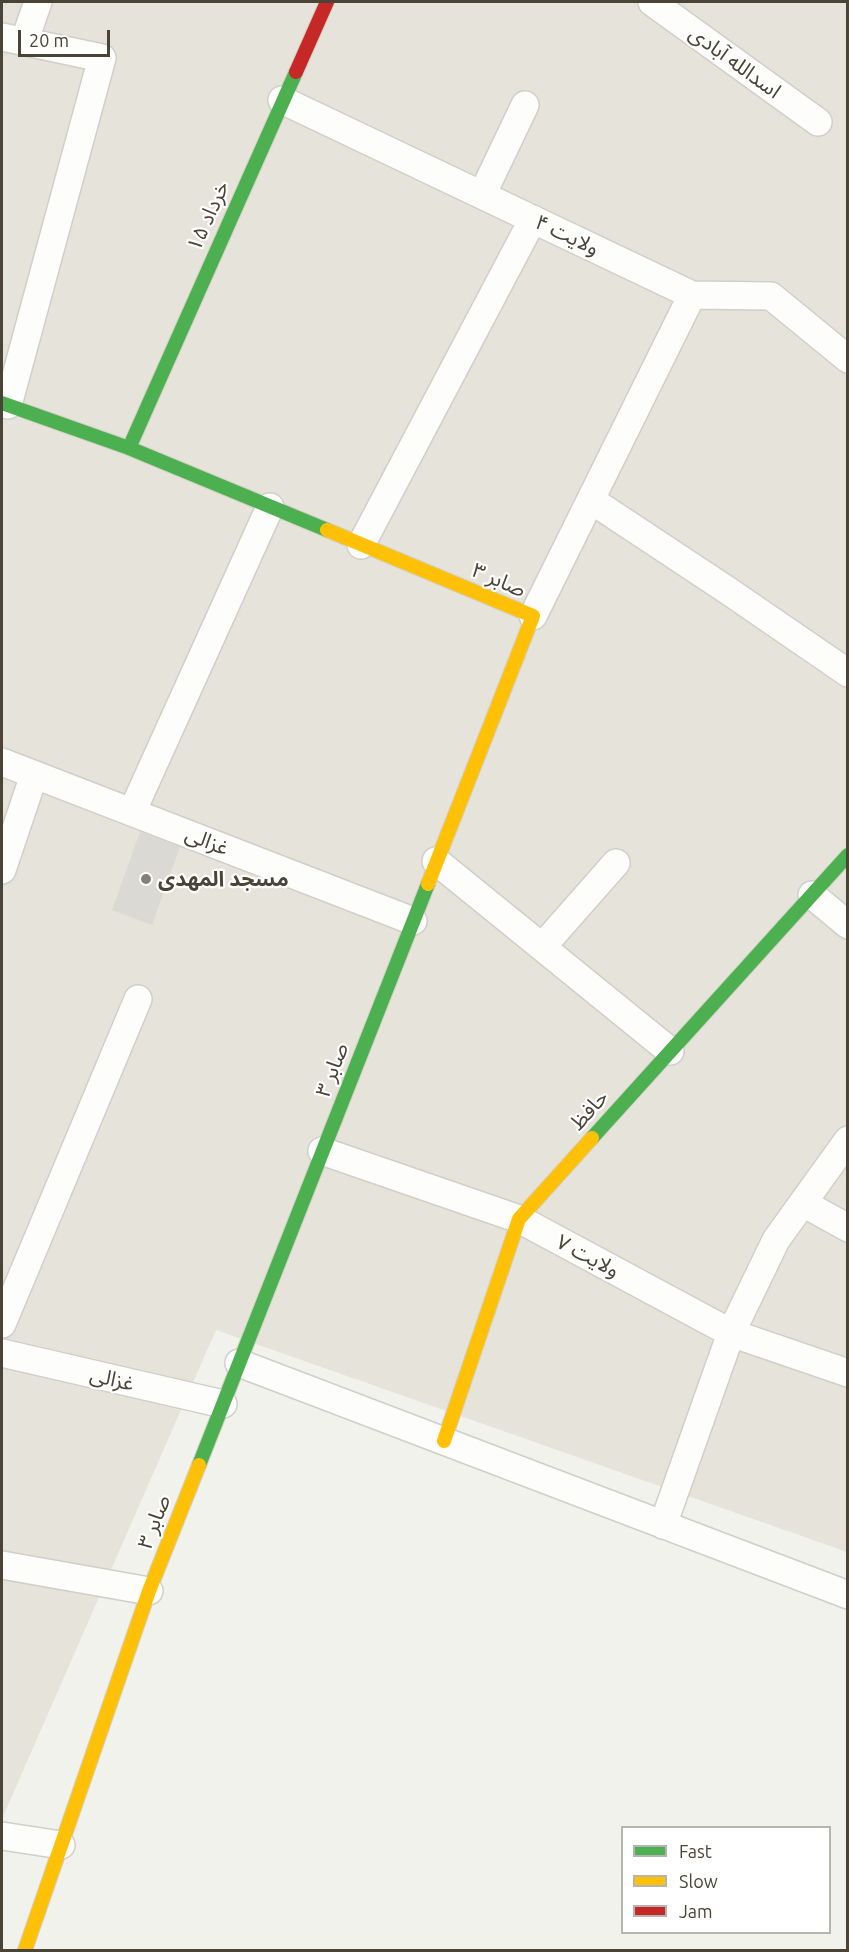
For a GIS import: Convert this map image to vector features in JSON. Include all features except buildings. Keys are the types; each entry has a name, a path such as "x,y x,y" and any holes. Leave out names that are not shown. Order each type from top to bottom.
{"street":[{"path":"4,404 102,58 13,39 38,2"},
{"name":"۱۵ خرداد","path":"129,448 327,2"},
{"name":"اسدالله آبادی","path":"652,2 818,122"},
{"name":"ولایت ۴","path":"282,100 692,295 771,296 848,359"},
{"path":"482,195 525,105"},
{"path":"361,545 533,219"},
{"path":"533,616 692,295"},
{"name":"صابر ۳","path":"4,404 129,448 533,616 149,1591 25,1950"},
{"path":"591,500 848,673"},
{"path":"132,812 270,507"},
{"name":"غزالی","path":"2,762 413,921"},
{"path":"2,870 34,775"},
{"name":"حافظ","path":"444,1441 519,1219 848,855"},
{"path":"436,861 670,1051"},
{"path":"542,947 616,863"},
{"path":"812,895 848,925"},
{"path":"2,1324 138,999"},
{"path":"663,1525 731,1333 776,1240 848,1140"},
{"name":"ولایت ۷","path":"322,1151 519,1219 731,1333 848,1373"},
{"path":"803,1203 848,1228"},
{"name":"غزالی","path":"2,1353 223,1404"},
{"path":"239,1363 848,1595"},
{"path":"2,1565 149,1591"},
{"path":"2,1836 62,1845"}],"shaded area":[{"path":"2,2 847,2 847,1552 216,1330 2,1819"}],"traffic: fast":[{"path":"129,448 296,72"},
{"path":"2,403 129,448 327,530"},
{"path":"592,1138 848,855"},
{"path":"199,1465 428,884"}],"traffic: slow":[{"path":"327,530 533,616 428,884"},
{"path":"444,1441 519,1219 592,1138"},
{"path":"25,1950 149,1591 199,1465"}],"traffic: jam":[{"path":"296,72 327,2"}],"place":[{"name":"مسجد المهدی","path":"146,879"}]}
